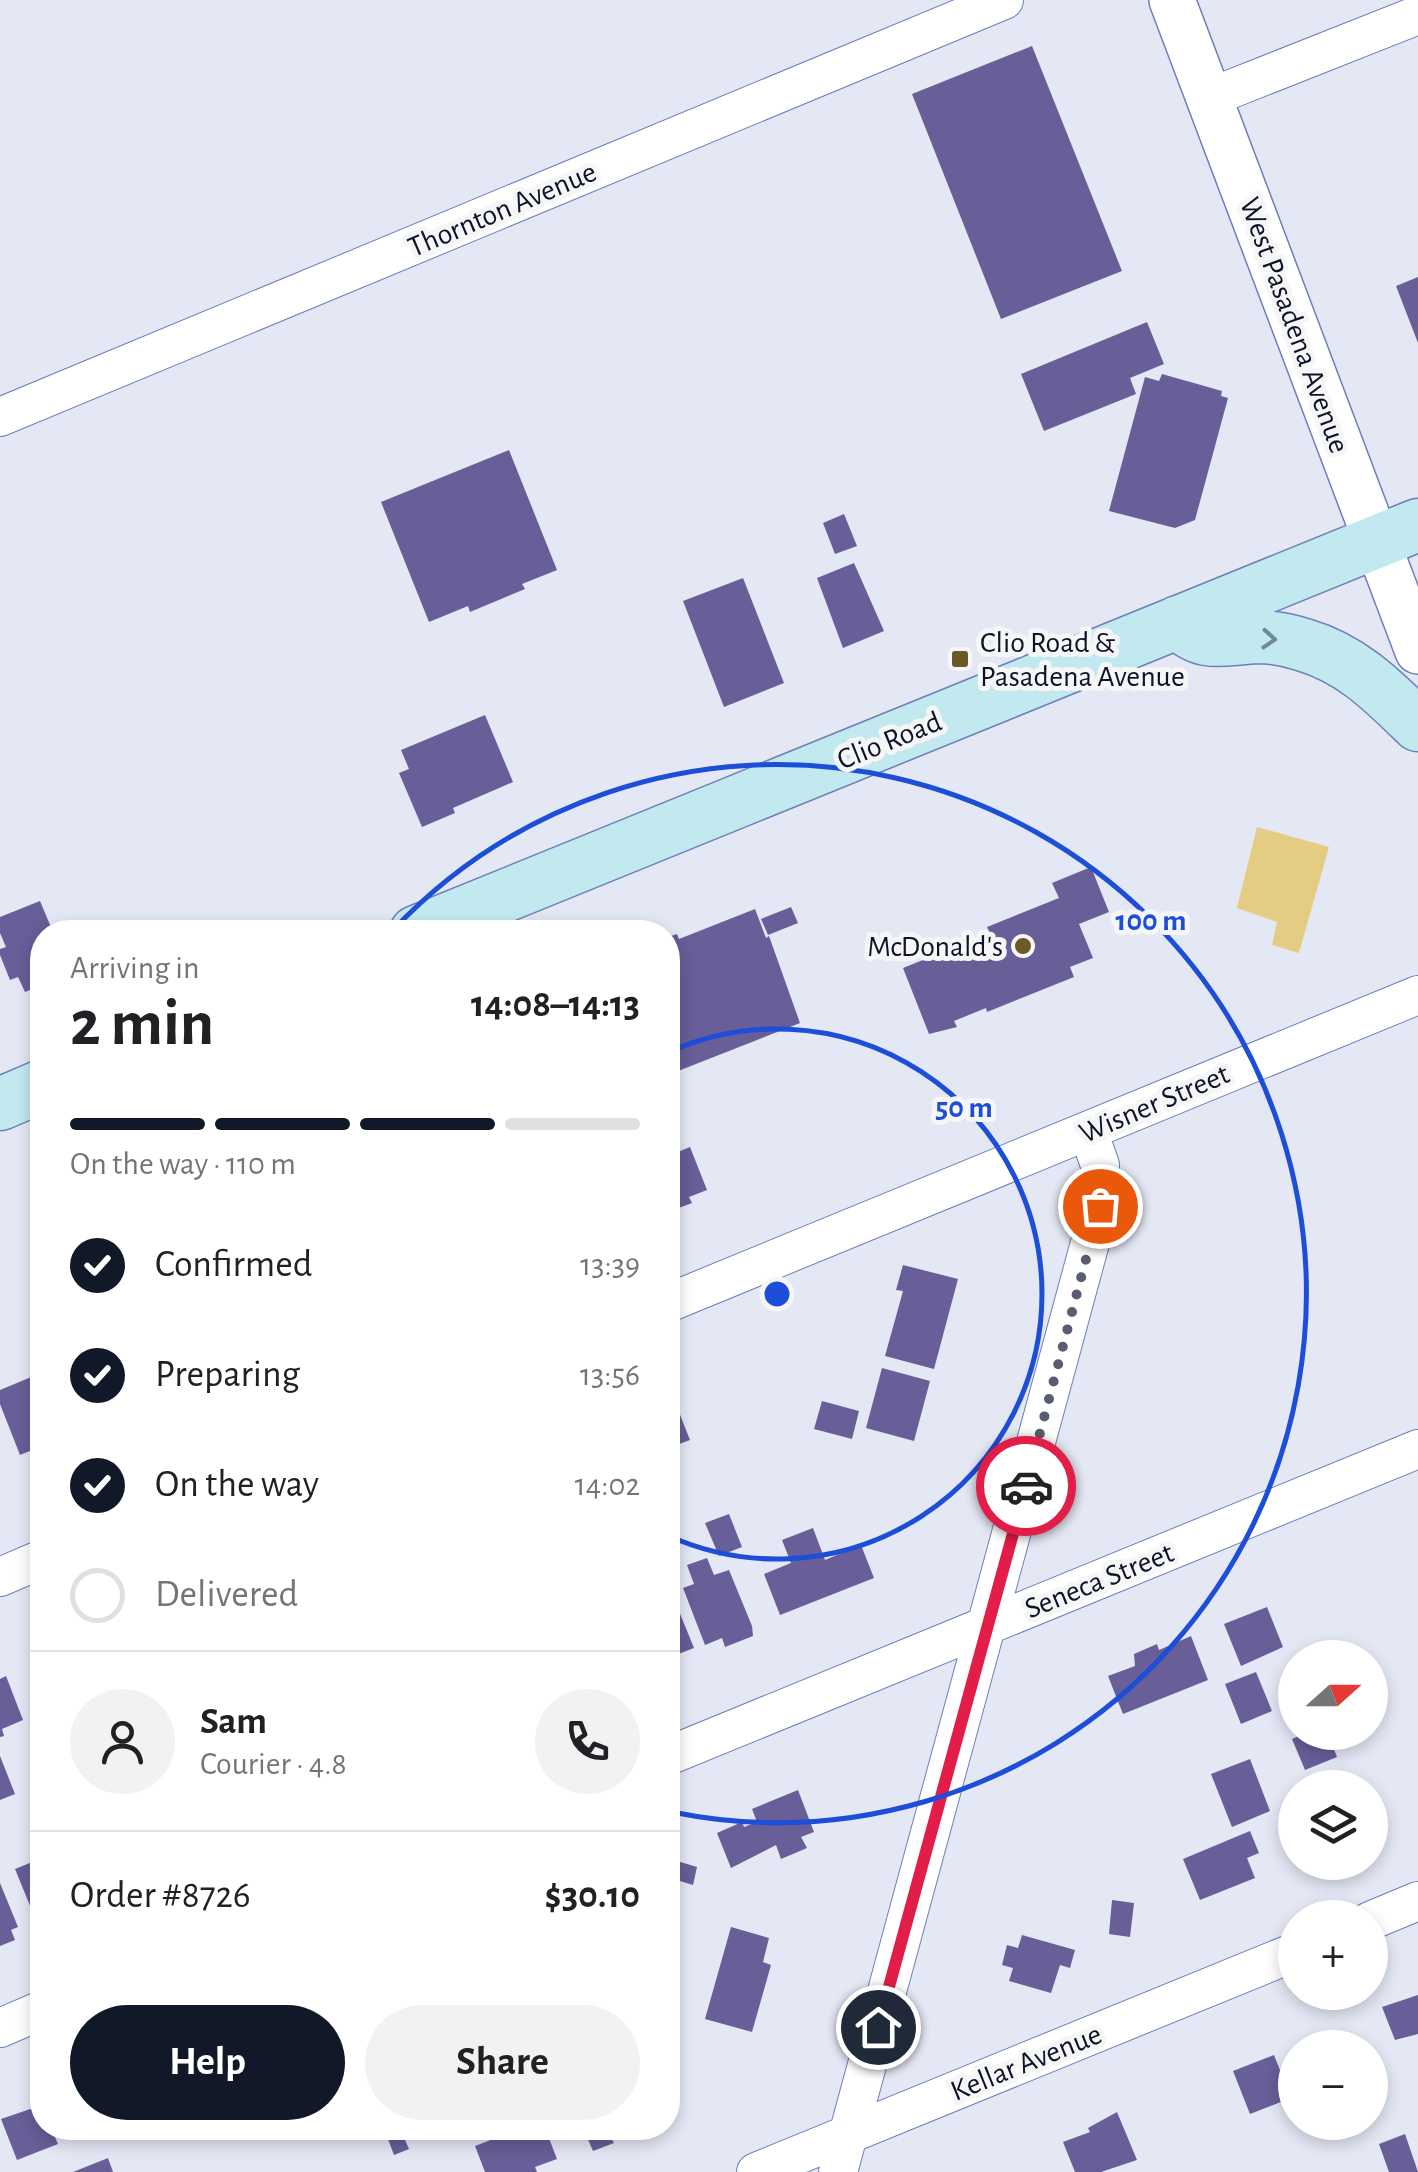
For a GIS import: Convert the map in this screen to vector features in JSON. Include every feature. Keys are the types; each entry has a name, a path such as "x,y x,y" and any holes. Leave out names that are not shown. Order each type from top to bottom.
{"main road":[{"name":"Clio Road","path":"445,920 1397,533"},
{"path":"1178,622 1192,635 1208,641 1270,638 1320,650 1360,672 1418,725"},
{"path":"0,1104 30,1091"}],"street":[{"name":"Thornton Avenue","path":"0,417 1004,0"},
{"name":"West Pasadena Avenue","path":"1172,0 1397,533 1418,650"},
{"path":"1211,97 1418,15"},
{"name":"Wisner Street","path":"680,1298 1418,996"},
{"path":"838,2172 1100,1206 1101,1170 1088,1130"},
{"name":"Seneca Street","path":"680,1751 1418,1448"},
{"path":"0,1577 30,1565"},
{"path":"1388,1914 1418,1901"},
{"name":"Kellar Avenue","path":"756,2172 1278,1959"},
{"path":"0,2028 30,2015"}],"shaded area":[{"path":"1257,827 1329,847 1299,953 1272,945 1277,922 1237,908"}],"building":[{"path":"1032,46 1122,271 1001,319 912,94"},
{"path":"1418,277 1418,343 1396,286"},
{"path":"1147,322 1164,364 1130,378 1136,394 1044,431 1021,374"},
{"path":"1162,374 1222,391 1221,396 1228,398 1195,520 1175,528 1109,511 1145,377 1159,381"},
{"path":"509,450 557,570 522,584 525,589 470,612 468,606 429,622 381,502"},
{"path":"844,514 857,546 835,554 823,523"},
{"path":"854,563 884,631 843,648 817,578"},
{"path":"743,578 784,683 724,707 683,601"},
{"path":"485,715 513,782 453,808 455,813 422,827 399,773 409,769 401,750"},
{"name":"McDonald's","path":"1091,867 1109,912 1079,924 1093,958 1070,967 1074,977 954,1021 957,1027 929,1034 903,968 990,933 987,927 1059,898 1052,883"},
{"path":"40,901 48,920 30,920 30,990 25,992 18,977 10,980 0,955 0,949 6,947 0,933 0,917"},
{"path":"791,907 798,923 768,935 761,919"},
{"path":"755,909 766,938 769,936 800,1023 680,1070 680,939"},
{"path":"690,1147 707,1190 689,1197 692,1203 680,1208 680,1151"},
{"path":"903,1265 958,1279 934,1369 885,1356 903,1291 896,1290"},
{"path":"882,1368 930,1381 914,1441 866,1428"},
{"path":"30,1378 30,1451 20,1455 0,1404 0,1390"},
{"path":"822,1401 859,1411 852,1439 814,1429"},
{"path":"680,1415 690,1440 680,1444"},
{"path":"729,1514 742,1547 719,1556 705,1523"},
{"path":"813,1528 825,1560 861,1545 874,1578 780,1615 764,1574 791,1563 782,1540"},
{"path":"707,1558 714,1575 729,1570 752,1626 753,1636 725,1647 722,1638 705,1645 683,1588 694,1584 687,1565"},
{"path":"1267,1607 1280,1640 1278,1649 1241,1666 1224,1624"},
{"path":"680,1614 694,1648 680,1653"},
{"path":"1191,1636 1208,1680 1123,1714 1108,1676 1135,1666 1134,1654 1157,1644 1159,1650"},
{"path":"1256,1672 1272,1711 1241,1724 1225,1684"},
{"path":"6,1676 23,1720 2,1729 4,1736 0,1737 0,1679"},
{"path":"1297,1750 1334,1750 1337,1757 1305,1770"},
{"path":"0,1756 15,1794 0,1800"},
{"path":"1250,1759 1270,1811 1232,1827 1211,1774"},
{"path":"798,1790 814,1832 801,1837 807,1848 781,1859 776,1845 731,1868 717,1833 742,1822 744,1827 757,1822 752,1809"},
{"path":"1250,1831 1259,1853 1247,1858 1255,1878 1200,1900 1183,1859"},
{"path":"680,1862 697,1867 693,1885 680,1881"},
{"path":"30,1863 30,1906 15,1869"},
{"path":"0,1883 18,1927 11,1930 15,1940 0,1946"},
{"path":"1112,1900 1134,1903 1130,1937 1109,1934"},
{"path":"731,1927 769,1938 763,1962 771,1965 752,2032 705,2019"},
{"path":"1022,1935 1075,1950 1070,1968 1060,1965 1051,1993 1009,1981 1013,1968 1002,1965 1007,1945 1018,1948"},
{"path":"1418,1995 1418,2034 1395,2040 1383,2010 1388,2010 1388,2005"},
{"path":"1274,2055 1278,2065 1278,2103 1250,2114 1233,2071"},
{"path":"30,2109 30,2140 56,2140 58,2144 17,2160 1,2119"},
{"path":"1117,2112 1137,2160 1101,2172 1075,2172 1063,2142 1090,2132 1088,2128"},
{"path":"1405,2134 1418,2172 1389,2172 1379,2144"},
{"path":"388,2140 405,2140 409,2149 394,2155"},
{"path":"491,2140 550,2140 557,2159 535,2167 537,2172 485,2172 475,2146"},
{"path":"588,2140 614,2143 593,2151"},
{"path":"108,2158 113,2172 73,2172"}],"way so far":[{"path":"1026,1486 1100,1206"}],"place":[{"name":"Clio Road & Pasadena Avenue","path":"960,659"},
{"name":"McDonald's","path":"1023,946"}],"route":[{"path":"878,2027 1026,1486"}]}
